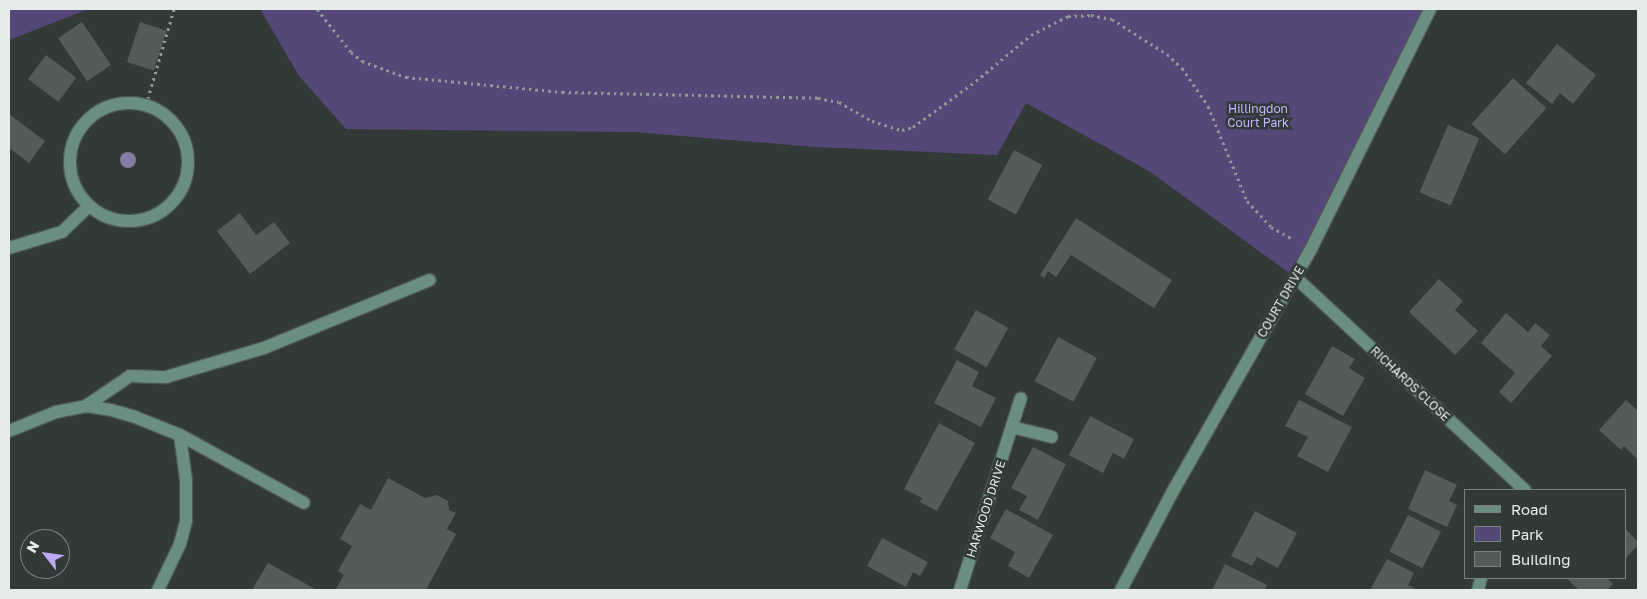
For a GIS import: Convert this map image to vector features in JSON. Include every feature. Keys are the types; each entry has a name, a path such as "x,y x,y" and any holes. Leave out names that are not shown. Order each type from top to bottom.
{"street":[{"name":"COURT DRIVE","path":"1121,590 1196,450 1296,278 1430,9"},
{"path":"123,103 146,105 170,118 184,139 189,162 182,190 164,211 136,222 110,219 89,206 74,186 70,171 71,150 78,131 92,116 109,106 123,103"},
{"path":"9,248 62,232 89,206"},
{"name":"RICHARDS CLOSE","path":"1296,278 1524,489"},
{"path":"86,406 130,376 166,377 264,348 430,280"},
{"name":"HARWOOD DRIVE","path":"960,590 1021,398"},
{"path":"9,431 56,412 86,406 119,412 180,435 304,503"},
{"path":"1012,427 1052,437"},
{"path":"158,590 180,544 186,521 186,480 180,435"}],"path":[{"path":"146,105 174,9"},
{"path":"317,9 351,52 362,61 406,77 562,92 818,98 839,102 872,121 902,130 912,127 976,81 1031,35 1068,16 1091,15 1112,19 1166,54 1182,68 1208,106 1247,201 1271,227 1311,249"}],"green space":[{"path":"9,9 89,9 9,40"},
{"name":"Hillingdon Court Park","path":"260,9 1430,9 1296,278 1149,171 1026,103 997,155 817,147 634,132 346,129 299,76"}],"building":[{"path":"82,22 111,65 87,81 58,38"},
{"path":"140,22 167,31 154,71 127,62"},
{"path":"1557,44 1596,75 1573,104 1560,93 1552,104 1526,83"},
{"path":"46,55 76,78 58,102 28,79"},
{"path":"1513,78 1546,108 1505,154 1472,124"},
{"path":"9,114 45,141 29,163 9,148"},
{"path":"1448,125 1479,138 1451,205 1419,192"},
{"path":"1014,150 1042,165 1016,214 988,199"},
{"path":"240,213 256,235 274,222 290,243 250,274 217,231"},
{"path":"1076,218 1172,280 1154,308 1071,255 1056,277 1048,271 1044,278 1040,275"},
{"path":"1439,279 1463,301 1455,310 1478,331 1455,355 1409,312"},
{"path":"976,310 1008,328 987,367 954,349"},
{"path":"1506,313 1528,332 1535,323 1550,335 1541,346 1552,356 1511,403 1499,392 1515,373 1481,343"},
{"path":"1058,337 1097,358 1073,402 1035,381"},
{"path":"1332,346 1355,359 1349,368 1365,378 1343,416 1305,394"},
{"path":"957,360 979,372 972,386 996,398 981,427 934,403"},
{"path":"1299,400 1352,427 1328,472 1297,456 1308,437 1285,426"},
{"path":"1626,400 1638,411 1638,460 1624,446 1621,450 1599,430"},
{"path":"1090,416 1134,439 1124,459 1113,453 1103,473 1069,455"},
{"path":"939,423 975,443 937,511 920,502 922,498 904,489"},
{"path":"1033,447 1066,464 1038,520 1019,510 1027,496 1011,488"},
{"path":"1425,470 1457,485 1449,501 1457,505 1447,527 1408,509"},
{"path":"388,478 425,498 437,495 448,501 449,510 456,513 447,529 456,534 426,590 335,590 344,575 338,571 352,546 340,539 360,504 371,510"},
{"path":"1006,509 1053,535 1029,578 1008,566 1015,552 990,538"},
{"path":"1255,511 1297,533 1278,568 1257,557 1252,566 1231,556"},
{"path":"1408,515 1441,532 1422,568 1389,552"},
{"path":"1627,530 1638,542 1638,545 1627,557"},
{"path":"882,538 928,562 920,576 913,572 906,587 867,566"},
{"path":"1387,559 1414,573 1408,585 1418,590 1370,590"},
{"path":"268,563 317,590 255,590 253,588"},
{"path":"1225,564 1267,585 1265,590 1212,590"},
{"path":"1567,579 1608,579 1613,584 1607,590 1579,590"}]}
